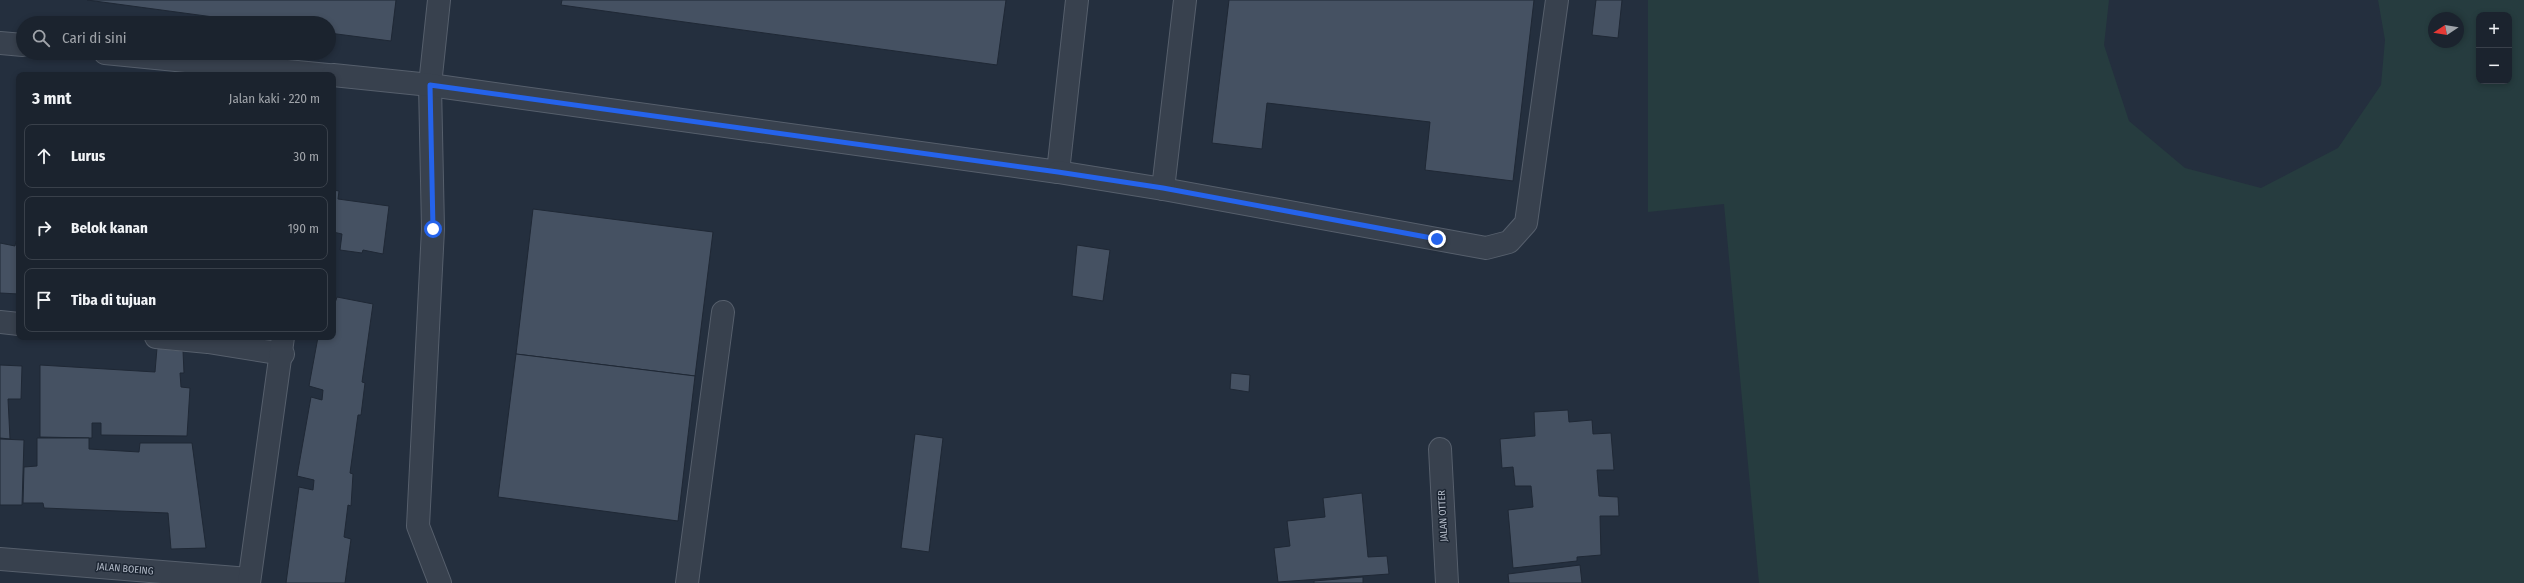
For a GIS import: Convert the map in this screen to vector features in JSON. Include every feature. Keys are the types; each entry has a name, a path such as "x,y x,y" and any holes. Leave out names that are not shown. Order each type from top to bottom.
{"street":[{"path":"439,0 430,85 433,229 418,526 440,583"},
{"path":"1058,172 1077,0"},
{"path":"1163,188 1186,0"},
{"path":"336,76 430,85 1058,172 1163,188 1486,248 1509,242 1526,223 1557,0"},
{"path":"0,43 16,44"},
{"path":"176,60 298,72"},
{"path":"687,583 723,312"},
{"path":"0,322 16,324"},
{"path":"207,340 283,345 249,581"},
{"name":"JALAN OTTER","path":"1440,449 1447,583"},
{"name":"JALAN BOEING","path":"0,559 249,581"}],"green space":[{"path":"1648,0 2109,0 2104,45 2129,121 2185,168 2261,188 2338,148 2381,85 2385,40 2378,0 2524,0 2524,583 1759,583 1724,204 1648,212"}],"building":[{"path":"87,0 396,0 391,41 336,34 336,16 206,16"},
{"path":"562,0 1006,0 997,65 561,5"},
{"path":"1229,0 1534,0 1513,181 1425,170 1430,122 1267,103 1262,149 1212,143"},
{"path":"1596,0 1622,0 1618,38 1592,35"},
{"path":"336,190 339,191 338,199 389,206 383,254 363,250 362,253 340,250 342,234 336,233"},
{"path":"533,209 713,232 695,376 516,354"},
{"path":"16,241 16,294 0,293 0,243 15,246"},
{"path":"1077,245 1110,250 1103,301 1072,296"},
{"path":"337,297 373,304 362,382 365,383 361,415 358,415 350,473 353,474 351,506 348,505 344,537 351,539 345,583 286,583 299,487 313,490 314,480 297,476 311,397 322,400 323,390 309,386 317,340 336,340"},
{"path":"157,348 183,351 184,373 180,373 181,387 190,388 187,436 101,435 101,423 92,423 92,438 40,437 40,365 155,372"},
{"path":"516,354 695,376 678,521 498,497"},
{"path":"0,365 22,366 21,399 8,399 10,439 0,438"},
{"path":"1231,373 1250,375 1249,392 1230,389"},
{"path":"1568,410 1569,422 1592,420 1593,434 1611,433 1614,470 1597,470 1599,496 1618,497 1619,516 1600,516 1601,555 1577,557 1577,561 1513,568 1508,510 1533,507 1531,486 1515,486 1513,467 1502,468 1500,439 1535,436 1534,412"},
{"path":"915,434 943,438 929,552 901,548"},
{"path":"37,438 89,438 89,449 139,452 140,443 192,443 206,548 171,549 168,513 44,508 43,503 23,503 24,467 37,466"},
{"path":"0,439 24,440 22,505 0,505"},
{"path":"1362,493 1368,557 1387,556 1389,574 1278,582 1274,548 1290,546 1287,521 1325,517 1323,498"},
{"path":"1580,565 1582,583 1509,583 1508,574"},
{"path":"1363,577 1363,583 1314,583 1314,581"}],"route":[{"path":"433,229 430,85 1058,172 1163,188 1437,239"}]}
